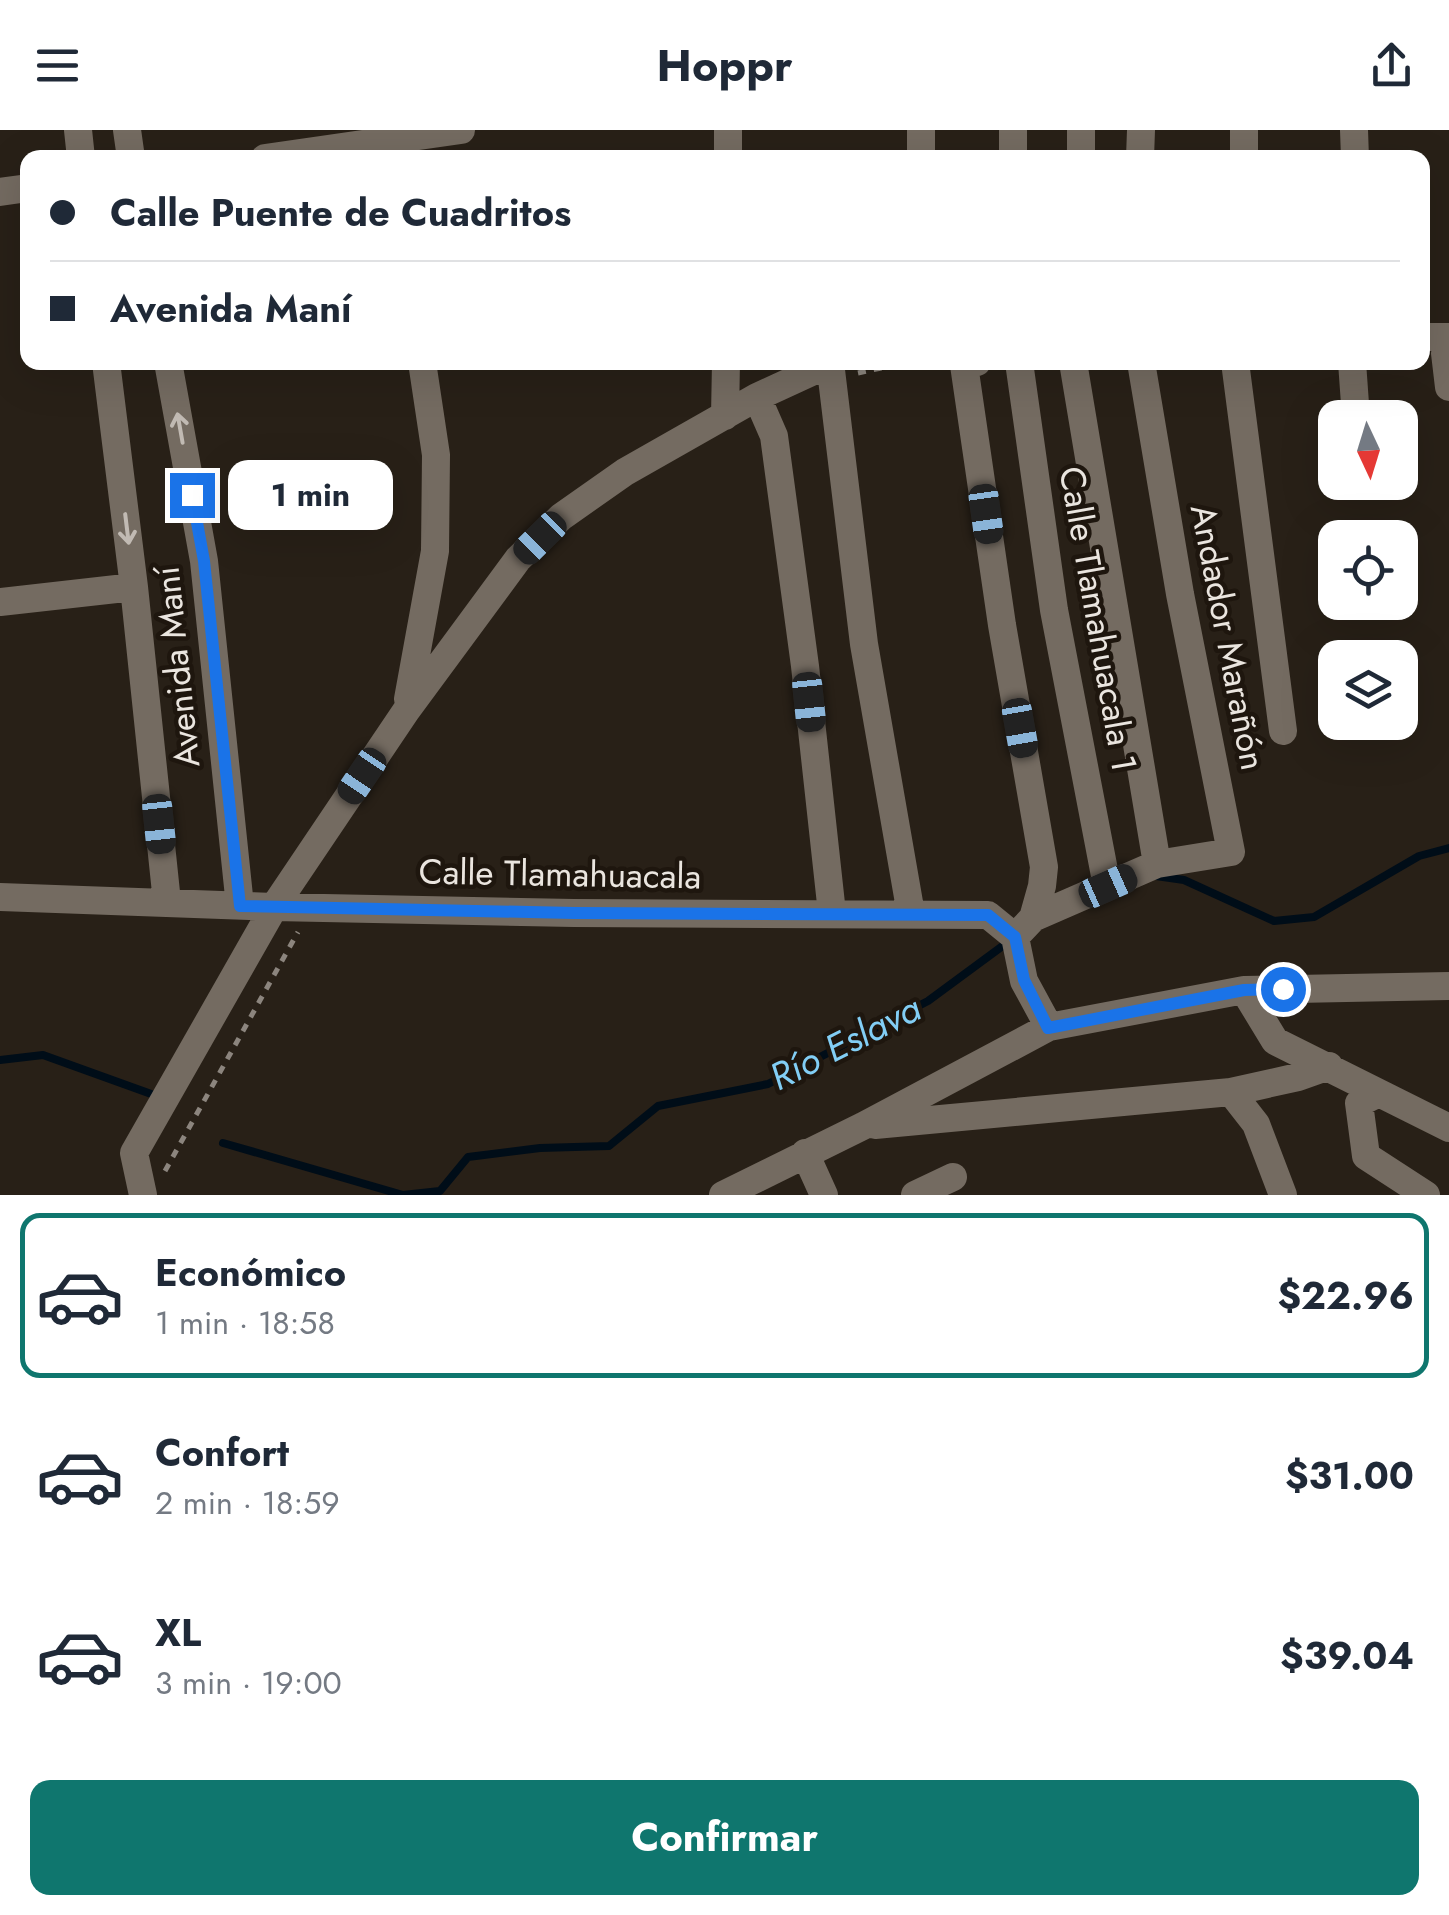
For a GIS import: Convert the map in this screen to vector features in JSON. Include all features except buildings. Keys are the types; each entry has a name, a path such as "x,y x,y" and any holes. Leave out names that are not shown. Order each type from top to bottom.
{"street":[{"path":"328,150 461,130"},
{"path":"1438,346 1449,387"},
{"name":"Avenida Maní","path":"107,370 167,902"},
{"name":"Avenida Maní","path":"169,370 204,561 240,906"},
{"path":"406,711 435,551 436,454 423,370"},
{"path":"725,416 726,370"},
{"path":"972,370 1002,625 1044,867 1024,928 1024,980 1048,1028"},
{"name":"Calle Tlamahuacala 1","path":"1021,370 1054,610 1108,886"},
{"path":"1024,928 1157,864 1074,370"},
{"name":"Andador Marañón","path":"1142,370 1180,594 1231,852 1157,864"},
{"path":"1236,370 1284,731"},
{"path":"1353,370 1355,400"},
{"path":"151,1188 134,1152 274,908 406,711 518,559 561,516 625,472 757,396 832,372 864,644 911,914"},
{"path":"757,396 774,436 805,666 832,913"},
{"path":"0,602 134,588"},
{"name":"Calle Tlamahuacala","path":"0,897 274,908 988,915 1024,928"},
{"path":"723,1195 1048,1028 1244,990 1449,986"},
{"path":"1244,990 1275,1041 1449,1128"},
{"path":"863,1126 1231,1092 1298,1078 1329,1066"},
{"path":"1231,1092 1256,1124 1283,1195"},
{"path":"1377,1094 1359,1103 1366,1156 1426,1195"},
{"path":"805,1153 824,1195"},
{"path":"915,1195 952,1177"}],"path":[{"path":"151,1188 305,920"}],"waterway":[{"name":"Río Eslava","path":"1156,876 1184,880 1274,921 1314,917 1419,856 1449,848"},
{"name":"Río Eslava","path":"223,1143 403,1195 440,1191 468,1157 540,1148 609,1146 658,1106 768,1084 928,1001 1008,942"},
{"name":"Río Eslava","path":"0,1060 43,1055 154,1095"}],"route":[{"path":"192,495 204,561 240,906 988,915 1015,937 1024,980 1048,1028 1244,990 1283,989"}]}
